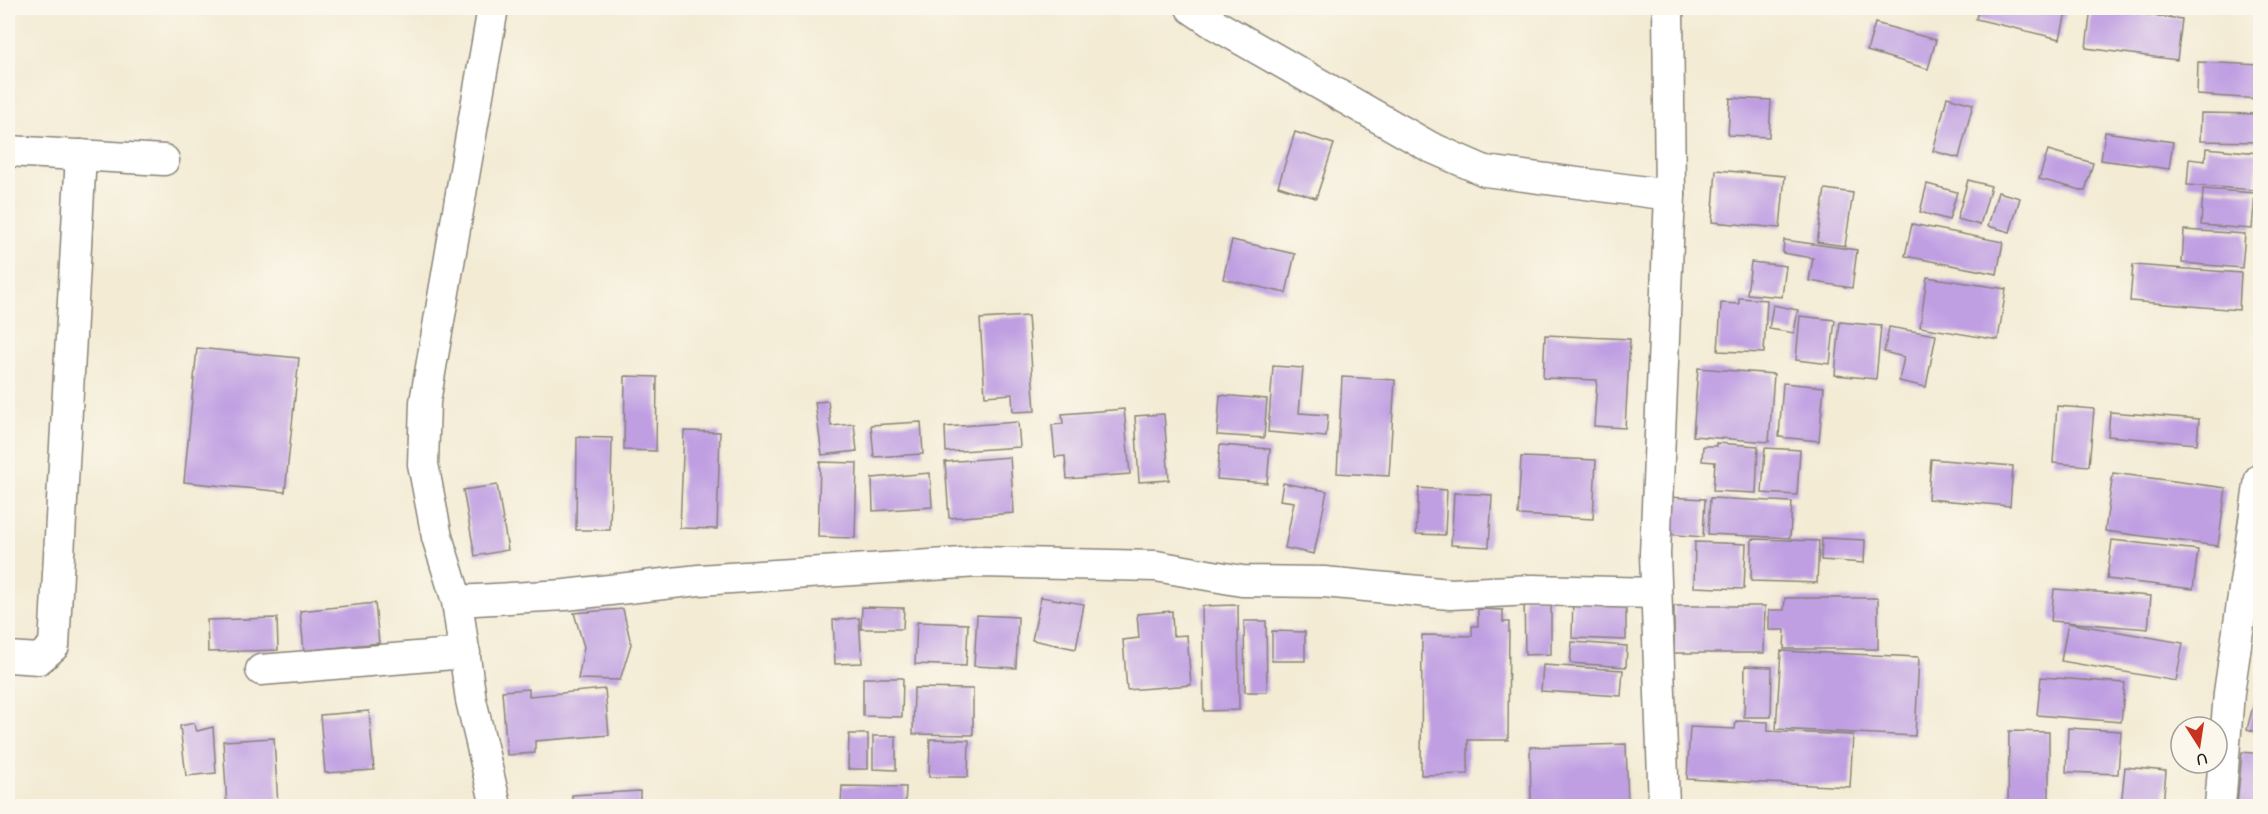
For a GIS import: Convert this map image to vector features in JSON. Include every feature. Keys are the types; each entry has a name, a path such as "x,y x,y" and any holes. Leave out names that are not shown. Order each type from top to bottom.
{"street":[{"path":"493,8 425,402 423,464 437,537 457,601 471,700 496,807"},
{"path":"1191,8 1216,25 1430,147 1485,171 1670,195"},
{"path":"1664,807 1656,593 1659,430 1670,195 1668,8"},
{"path":"8,151 164,160"},
{"path":"8,657 39,659 54,646 81,155"},
{"path":"2220,807 2229,693 2260,479"},
{"path":"457,601 565,595 699,580 978,562 1156,566 1242,581 1324,582 1450,594 1533,590 1656,593"},
{"path":"261,670 465,653"}],"building":[{"path":"1979,8 2067,8 2060,39 1976,19"},
{"path":"2091,8 2182,19 2177,60 2086,48"},
{"path":"1875,23 1936,40 1928,69 1867,51"},
{"path":"2198,62 2260,65 2260,99 2197,95"},
{"path":"1947,97 1973,104 1959,158 1933,151"},
{"path":"1730,98 1771,100 1769,137 1728,135"},
{"path":"2201,113 2260,114 2260,142 2200,141"},
{"path":"1295,132 1334,144 1316,198 1278,186"},
{"path":"2105,132 2173,142 2169,169 2101,160"},
{"path":"2206,148 2258,153 2255,190 2187,185 2189,159 2205,161"},
{"path":"2048,150 2093,163 2085,191 2039,179"},
{"path":"1716,170 1785,176 1780,228 1712,222"},
{"path":"1968,180 1991,186 1980,225 1957,219"},
{"path":"1927,184 1957,192 1949,220 1920,212"},
{"path":"1825,189 1853,193 1845,246 1817,242"},
{"path":"2203,189 2255,193 2252,229 2201,225"},
{"path":"1998,192 2020,198 2010,232 1988,226"},
{"path":"1912,224 2003,242 1997,274 1905,256"},
{"path":"2184,230 2245,234 2242,268 2182,263"},
{"path":"1232,240 1295,254 1286,293 1223,279"},
{"path":"1784,240 1857,250 1852,288 1809,281 1813,258 1783,253"},
{"path":"1751,262 1786,266 1782,297 1747,294"},
{"path":"2133,265 2241,273 2239,310 2130,301"},
{"path":"1927,277 2006,289 1998,340 1920,327"},
{"path":"1739,298 1767,300 1764,353 1718,351 1721,303 1739,304"},
{"path":"1773,305 1798,310 1794,333 1769,329"},
{"path":"1028,316 1035,411 1013,412 1012,394 985,396 980,319"},
{"path":"1800,316 1835,320 1830,364 1796,360"},
{"path":"1840,322 1881,326 1876,379 1835,375"},
{"path":"1889,327 1936,335 1926,387 1899,381 1904,357 1884,352"},
{"path":"1545,335 1630,339 1625,428 1594,426 1597,380 1543,378"},
{"path":"197,348 299,358 285,492 184,482"},
{"path":"1273,366 1303,368 1299,413 1328,415 1326,437 1268,432"},
{"path":"1698,368 1774,374 1769,442 1693,436"},
{"path":"625,376 657,377 656,451 624,450"},
{"path":"1342,377 1395,380 1389,476 1337,473"},
{"path":"1783,383 1824,387 1819,441 1779,437"},
{"path":"1220,395 1267,399 1264,438 1217,435"},
{"path":"828,401 831,426 854,424 857,451 822,455 815,402"},
{"path":"2057,406 2094,409 2089,466 2053,463"},
{"path":"1124,409 1130,474 1067,479 1065,456 1055,457 1052,425 1063,424 1062,414"},
{"path":"2110,412 2199,419 2197,444 2108,436"},
{"path":"1164,414 1169,480 1139,482 1135,416"},
{"path":"921,422 923,454 874,457 871,425"},
{"path":"1018,422 1020,447 946,452 945,427"},
{"path":"684,431 720,432 717,529 680,528"},
{"path":"577,437 612,438 610,530 576,530"},
{"path":"1716,443 1758,446 1756,493 1713,491 1715,462 1702,461 1703,446 1716,446"},
{"path":"1220,445 1270,449 1267,483 1217,479"},
{"path":"1765,448 1800,450 1797,495 1762,493"},
{"path":"1010,457 1014,513 949,518 945,462"},
{"path":"1521,457 1596,460 1593,519 1518,515"},
{"path":"1931,459 2013,466 2010,506 1928,499"},
{"path":"820,462 857,463 855,538 818,537"},
{"path":"930,473 932,507 873,511 872,478"},
{"path":"2113,473 2226,488 2218,546 2105,531"},
{"path":"1283,483 1327,491 1314,554 1285,548 1294,502 1280,500"},
{"path":"497,485 508,550 475,556 463,490"},
{"path":"1419,488 1447,490 1445,535 1416,534"},
{"path":"1454,493 1492,495 1489,547 1451,545"},
{"path":"1667,497 1705,499 1703,537 1665,534"},
{"path":"1710,498 1792,502 1790,538 1708,534"},
{"path":"1822,538 1865,540 1864,563 1821,560"},
{"path":"1752,539 1819,541 1817,583 1751,581"},
{"path":"2112,540 2198,550 2193,589 2107,579"},
{"path":"1695,542 1746,544 1744,589 1694,587"},
{"path":"2054,589 2151,596 2148,629 2051,621"},
{"path":"1573,595 1626,596 1626,640 1572,638"},
{"path":"1041,597 1084,604 1076,649 1032,640"},
{"path":"1524,597 1551,597 1551,654 1525,655"},
{"path":"1785,598 1878,598 1878,649 1784,649 1785,630 1769,630 1769,610 1784,610"},
{"path":"375,603 379,643 304,651 300,611"},
{"path":"1238,605 1239,710 1204,711 1202,606"},
{"path":"1674,606 1765,606 1764,653 1674,653"},
{"path":"862,607 904,608 903,629 861,629"},
{"path":"623,609 631,644 620,680 578,679 584,647 574,613"},
{"path":"1478,609 1503,610 1503,622 1509,622 1508,740 1468,740 1468,774 1421,775 1422,635 1472,636 1472,626 1478,626"},
{"path":"1172,611 1173,636 1187,635 1191,685 1127,690 1123,640 1139,638 1137,614"},
{"path":"977,615 1018,617 1016,668 974,666"},
{"path":"277,618 278,650 208,652 207,620"},
{"path":"859,618 862,663 835,664 833,620"},
{"path":"1244,621 1266,621 1267,692 1245,692"},
{"path":"917,622 968,624 966,666 915,664"},
{"path":"2068,623 2183,643 2176,681 2061,661"},
{"path":"1272,631 1305,632 1305,661 1272,661"},
{"path":"1572,642 1627,646 1626,667 1570,663"},
{"path":"1781,651 1919,657 1915,736 1776,729"},
{"path":"1543,665 1623,670 1621,696 1541,691"},
{"path":"1745,666 1772,667 1771,717 1744,717"},
{"path":"2041,677 2125,683 2121,722 2037,715"},
{"path":"863,678 903,678 902,717 863,716"},
{"path":"2260,680 2260,733 2247,729"},
{"path":"914,688 973,689 973,735 913,734"},
{"path":"529,689 529,696 605,689 609,735 535,741 535,753 507,755 502,691"},
{"path":"369,711 374,770 325,773 320,715"},
{"path":"1736,721 1768,722 1768,731 1853,735 1850,787 1687,779 1690,727 1735,729"},
{"path":"194,723 197,731 213,727 216,773 186,776 180,726"},
{"path":"2068,728 2121,731 2118,774 2066,772"},
{"path":"2009,731 2049,732 2049,806 2008,806"},
{"path":"849,734 868,734 868,769 848,769"},
{"path":"873,736 896,736 896,770 873,769"},
{"path":"274,738 278,806 227,806 223,741"},
{"path":"930,739 969,740 968,777 929,777"},
{"path":"1626,744 1628,806 1531,806 1530,747"},
{"path":"2242,752 2260,754 2260,806 2237,806"},
{"path":"2125,767 2166,771 2163,806 2121,806"},
{"path":"842,786 906,787 905,806 841,806"},
{"path":"640,791 640,806 572,806 572,795"}]}
